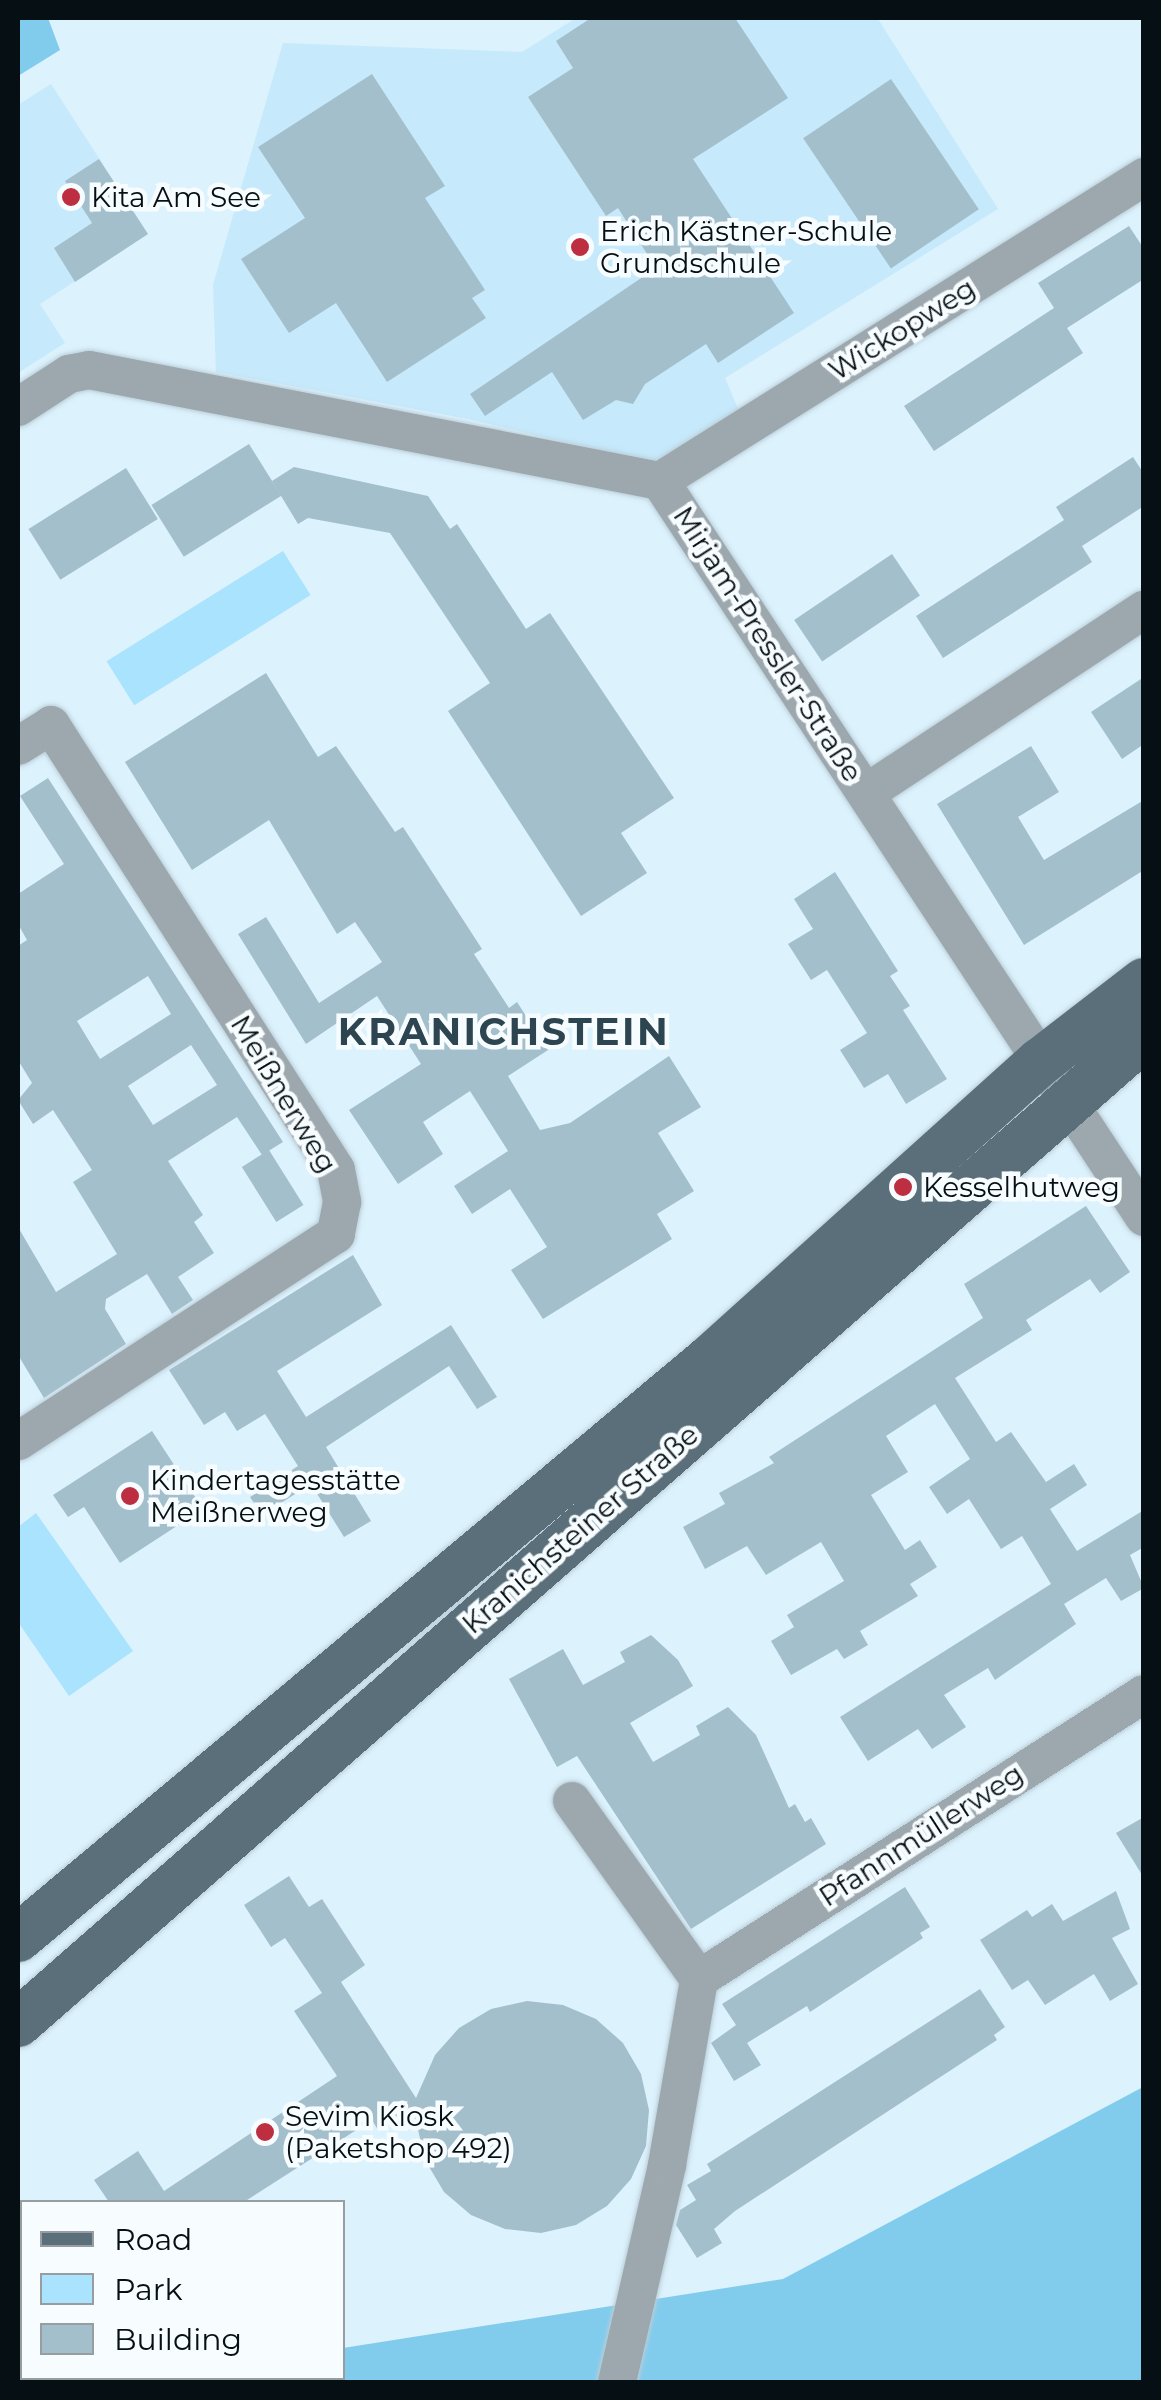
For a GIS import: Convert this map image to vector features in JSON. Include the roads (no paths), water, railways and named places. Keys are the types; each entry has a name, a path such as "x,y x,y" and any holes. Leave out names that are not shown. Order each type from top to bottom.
{"main road":[{"name":"Kranichsteiner Straße","path":"18,1938 710,1359 1040,1062 1144,982"},
{"name":"Kranichsteiner Straße","path":"18,2024 1144,1037"}],"street":[{"name":"Wickopweg","path":"660,481 1144,177"},
{"name":"Mirjam-Pressler-Straße","path":"18,406 69,374 88,370 660,481 1069,1101"},
{"path":"866,794 1144,610"},
{"name":"Meißnerweg","path":"18,746 50,725 336,1170 342,1202 336,1234 18,1441"},
{"path":"1069,1101 1144,1217"},
{"name":"Pfannmüllerweg","path":"699,1979 1144,1694"},
{"path":"572,1801 699,1979 667,2165 617,2382"}],"place":[{"name":"Kita Am See","path":"71,197"},
{"name":"Erich Kästner-Schule Grundschule","path":"580,247"},
{"name":"Kesselhutweg","path":"903,1187"},
{"name":"Kindertagesstätte Meißnerweg","path":"130,1496"},
{"name":"Sevim Kiosk (Paketshop 492)","path":"265,2132"}],"district":[{"name":"KRANICHSTEIN","path":"504,1032"}]}
